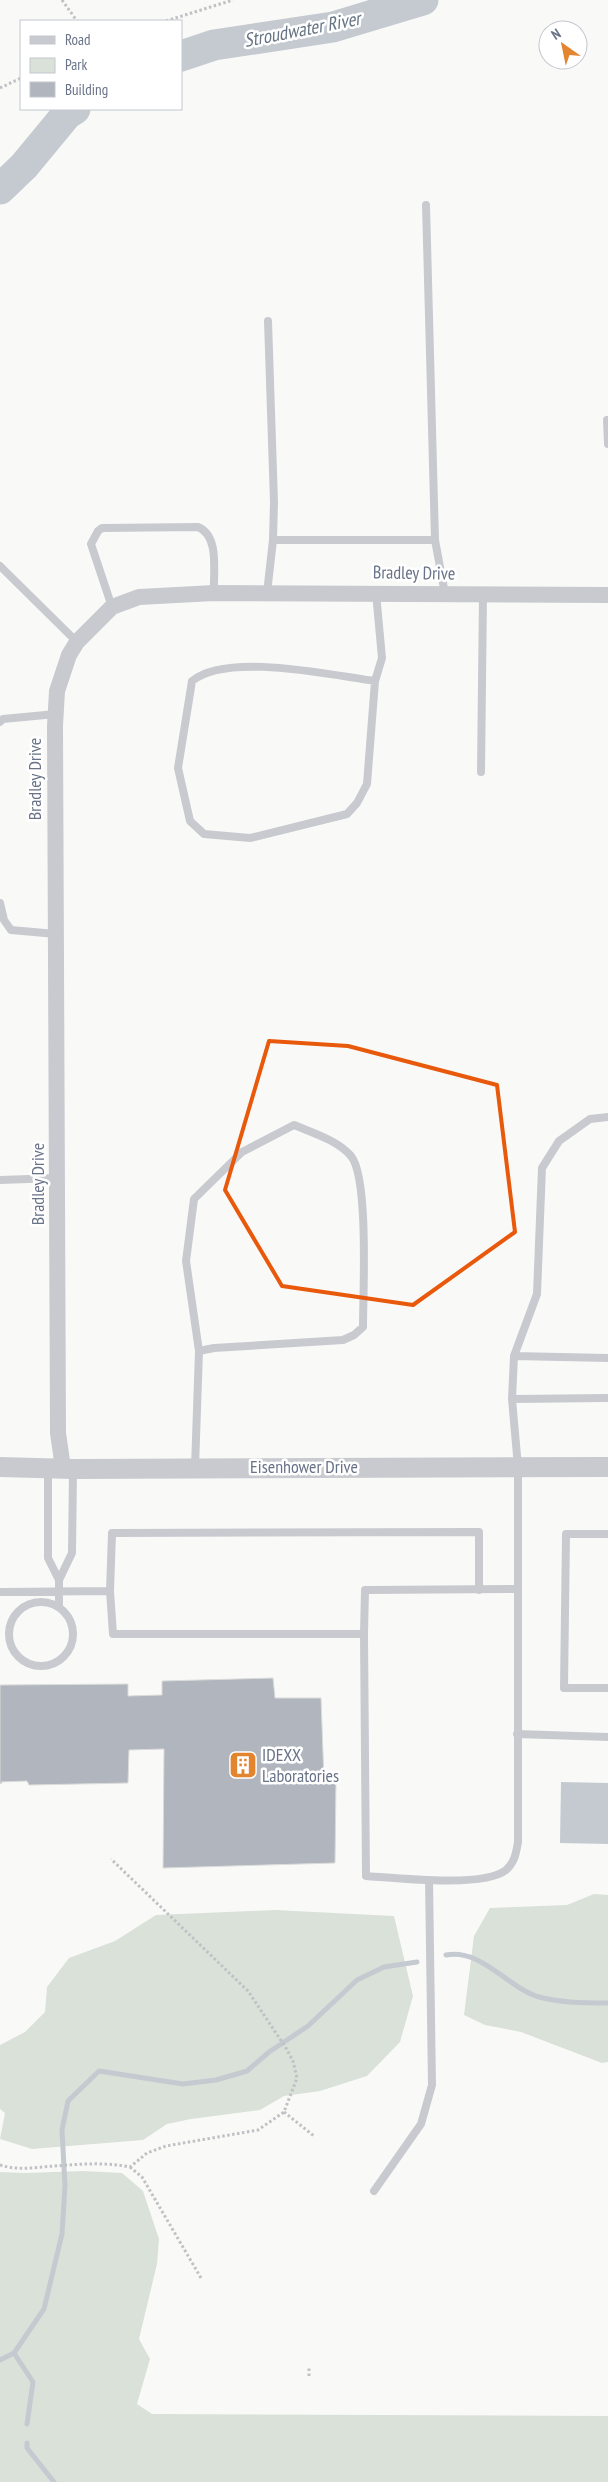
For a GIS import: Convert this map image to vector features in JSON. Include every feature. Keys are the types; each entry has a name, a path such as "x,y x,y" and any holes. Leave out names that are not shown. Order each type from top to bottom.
{"street":[{"name":"Bradley Drive","path":"61,1468 58,1433 56,714 58,691 69,655 77,642 112,607 139,597 214,593 608,595"},
{"name":"Eisenhower Drive","path":"0,1467 608,1467"}],"lane":[{"path":"426,205 435,540 445,594"},
{"path":"267,593 273,540 274,502 268,321"},
{"path":"607,420 608,444"},
{"path":"112,607 91,544 102,528 198,527 205,530 212,540 214,593"},
{"path":"273,540 435,540"},
{"path":"0,566 77,642"},
{"path":"375,681 248,665 202,672 192,681 178,768 190,821 204,834 250,838 347,814 357,803 367,784 375,681 382,658 376,593"},
{"path":"481,772 483,594"},
{"path":"0,722 3,719 56,714"},
{"path":"0,903 4,920 11,930 56,934"},
{"path":"518,1589 364,1590 366,1876 429,1880 483,1879 505,1871 514,1861 518,1842 517,1734 518,1589 518,1467 512,1399 514,1356 536,1294 542,1168 559,1141 590,1119 608,1117"},
{"path":"195,1467 199,1351 186,1261 194,1199 242,1152 294,1126 324,1137 352,1157 363,1195 363,1327 354,1335 344,1340 214,1348 199,1351"},
{"path":"0,1180 58,1178"},
{"path":"514,1356 608,1358"},
{"path":"512,1399 608,1398"},
{"path":"59,1580 48,1558 61,1468"},
{"path":"59,1606 41,1600 19,1610 12,1619 9,1630 10,1641 14,1652 21,1660 31,1665 42,1666 62,1660 68,1652 74,1632 69,1618 59,1606 59,1580 72,1552 61,1468"},
{"path":"364,1634 113,1634 110,1591 112,1533 479,1532 479,1590"},
{"path":"608,1534 566,1534 564,1642 564,1688 608,1688"},
{"path":"0,1592 110,1591"},
{"path":"517,1734 608,1737"},
{"path":"374,2191 421,2124 432,2085 429,1880"}],"path":[{"path":"62,0 76,20"},
{"path":"169,20 233,0"},
{"path":"0,88 20,78"},
{"path":"111,1859 140,1884 248,1991 286,2048 293,2061 297,2078 292,2096 284,2112 258,2130 166,2146 147,2153 130,2167"},
{"path":"284,2112 314,2136"},
{"path":"0,2165 8,2168 94,2164 130,2167 142,2177 200,2278"},
{"path":"309,2367 309,2376"}],"highlighted area":[{"path":"269,1041 348,1046 497,1085 515,1232 413,1305 282,1286 225,1190"}],"green space":[{"path":"594,1894 608,1895 608,2062 602,2063 521,2032 485,2025 464,2015 474,1936 490,1908 567,1905"},
{"path":"275,1910 394,1916 413,1996 400,2042 367,2076 320,2091 284,2096 260,2110 167,2124 143,2140 32,2149 0,2139 5,2113 0,2109 0,2045 25,2032 45,2012 47,1987 69,1958 115,1941 156,1915"},
{"path":"83,2171 122,2173 143,2191 159,2239 157,2264 139,2339 150,2359 137,2404 152,2414 608,2416 608,2482 0,2482 0,2172"}],"shaded area":[{"path":"561,1782 608,1783 608,1844 560,1843"}],"building":[{"name":"IDEXX Laboratories","path":"273,1678 275,1698 321,1698 324,1780 336,1779 335,1863 163,1868 164,1749 129,1750 128,1783 29,1785 27,1781 0,1782 0,1685 128,1684 128,1696 162,1695 162,1681"}],"waterway":[{"name":"Stroudwater River","path":"182,56 214,45 333,27 423,0"},
{"name":"Stroudwater River","path":"0,189 24,166 67,114 73,110"},
{"path":"446,1955 459,1954 471,1957 494,1970 516,1986 539,1997 564,2002 608,2003"},
{"path":"0,2360 14,2353 44,2309 62,2234 65,2186 62,2130 68,2101 99,2071 183,2084 216,2080 247,2071 269,2052 308,2026 357,1980 384,1967 417,1962"},
{"path":"14,2353 33,2382 27,2424"},
{"path":"27,2443 27,2448 54,2482"}],"place":[{"name":"IDEXX Laboratories","path":"243,1765"}]}
